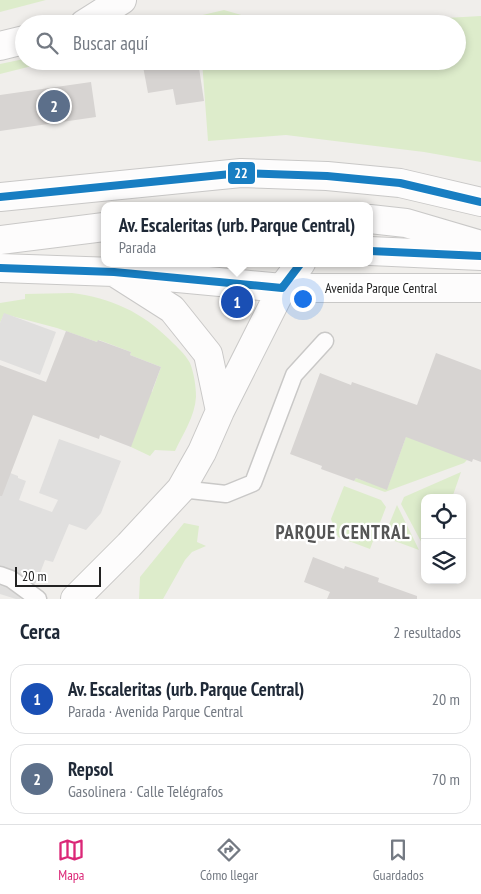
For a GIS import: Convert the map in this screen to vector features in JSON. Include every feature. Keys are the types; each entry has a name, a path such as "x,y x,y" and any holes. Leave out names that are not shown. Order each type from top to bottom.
{"street":[{"path":"98,15 122,0"},
{"path":"0,46 15,42"},
{"path":"0,197 241,173 327,176 400,183 481,202"},
{"path":"373,219 406,223 481,245"},
{"path":"0,240 101,227"},
{"path":"373,251 481,256"},
{"path":"75,599 181,489 202,452 220,411 282,288 298,267"},
{"name":"Avenida Parque Central","path":"0,268 114,272 282,288 481,288"},
{"path":"114,272 172,309 208,354 220,411"}],"lane":[{"path":"181,489 226,494 253,483 294,375 325,341"},
{"path":"0,575 12,579 38,599"}],"green space":[{"path":"0,0 46,0 0,12"},
{"path":"224,10 241,15 203,15"},
{"path":"481,16 481,162 424,152 286,135 208,141 203,70 466,70 466,17"},
{"path":"15,61 16,70 0,74 0,64"},
{"path":"72,293 113,303 137,314 159,330 178,348 190,363 196,393 195,404 188,425 175,451 155,450 150,456 131,447 127,382 152,392 161,367 130,355 131,352 99,340 97,342 57,328 4,314 0,323 0,303 25,299 25,294"},
{"path":"407,434 467,460 464,463 385,492 354,481 356,478 387,489"},
{"path":"461,472 453,494 421,494 421,542 401,504 404,497"},
{"path":"344,486 381,500 386,507 370,549 338,537 331,519"},
{"path":"397,505 419,550 384,537"},
{"path":"184,523 199,526 197,542 206,546 192,552 185,560 163,599 139,599 140,577"}],"shaded area":[{"path":"4,313 56,332 40,375 0,360 0,323"},
{"path":"59,439 121,461 101,513 86,530 69,524 53,562 45,560 37,581 20,599 0,594 0,469 26,481 19,500 52,512 58,500 39,493"}],"building":[{"path":"144,70 199,70 204,101 176,105 173,89 148,93"},
{"path":"91,82 96,117 0,131 0,95"},
{"path":"66,331 131,352 130,355 161,367 131,447 100,435 99,439 33,415 2,496 0,496 0,365 46,382"},
{"path":"436,353 481,370 481,462 473,459 472,462 406,437 387,490 356,478 354,481 321,469 322,466 290,454 320,373 351,385 352,382 417,405"},
{"path":"313,557 344,569 345,566 379,578 378,582 417,596 417,599 327,599 330,592 304,582"}],"transit line":[{"name":"22","path":"0,197 241,173 327,176 400,183 481,202"},
{"name":"22","path":"373,251 481,256"},
{"name":"22","path":"0,268 114,272 282,288 298,267"}],"place":[{"name":"Repsol","path":"54,106"},
{"name":"Av. Escaleritas (urb. Parque Central)","path":"237,302"}],"district":[{"name":"PARQUE CENTRAL","path":"343,532"}]}
